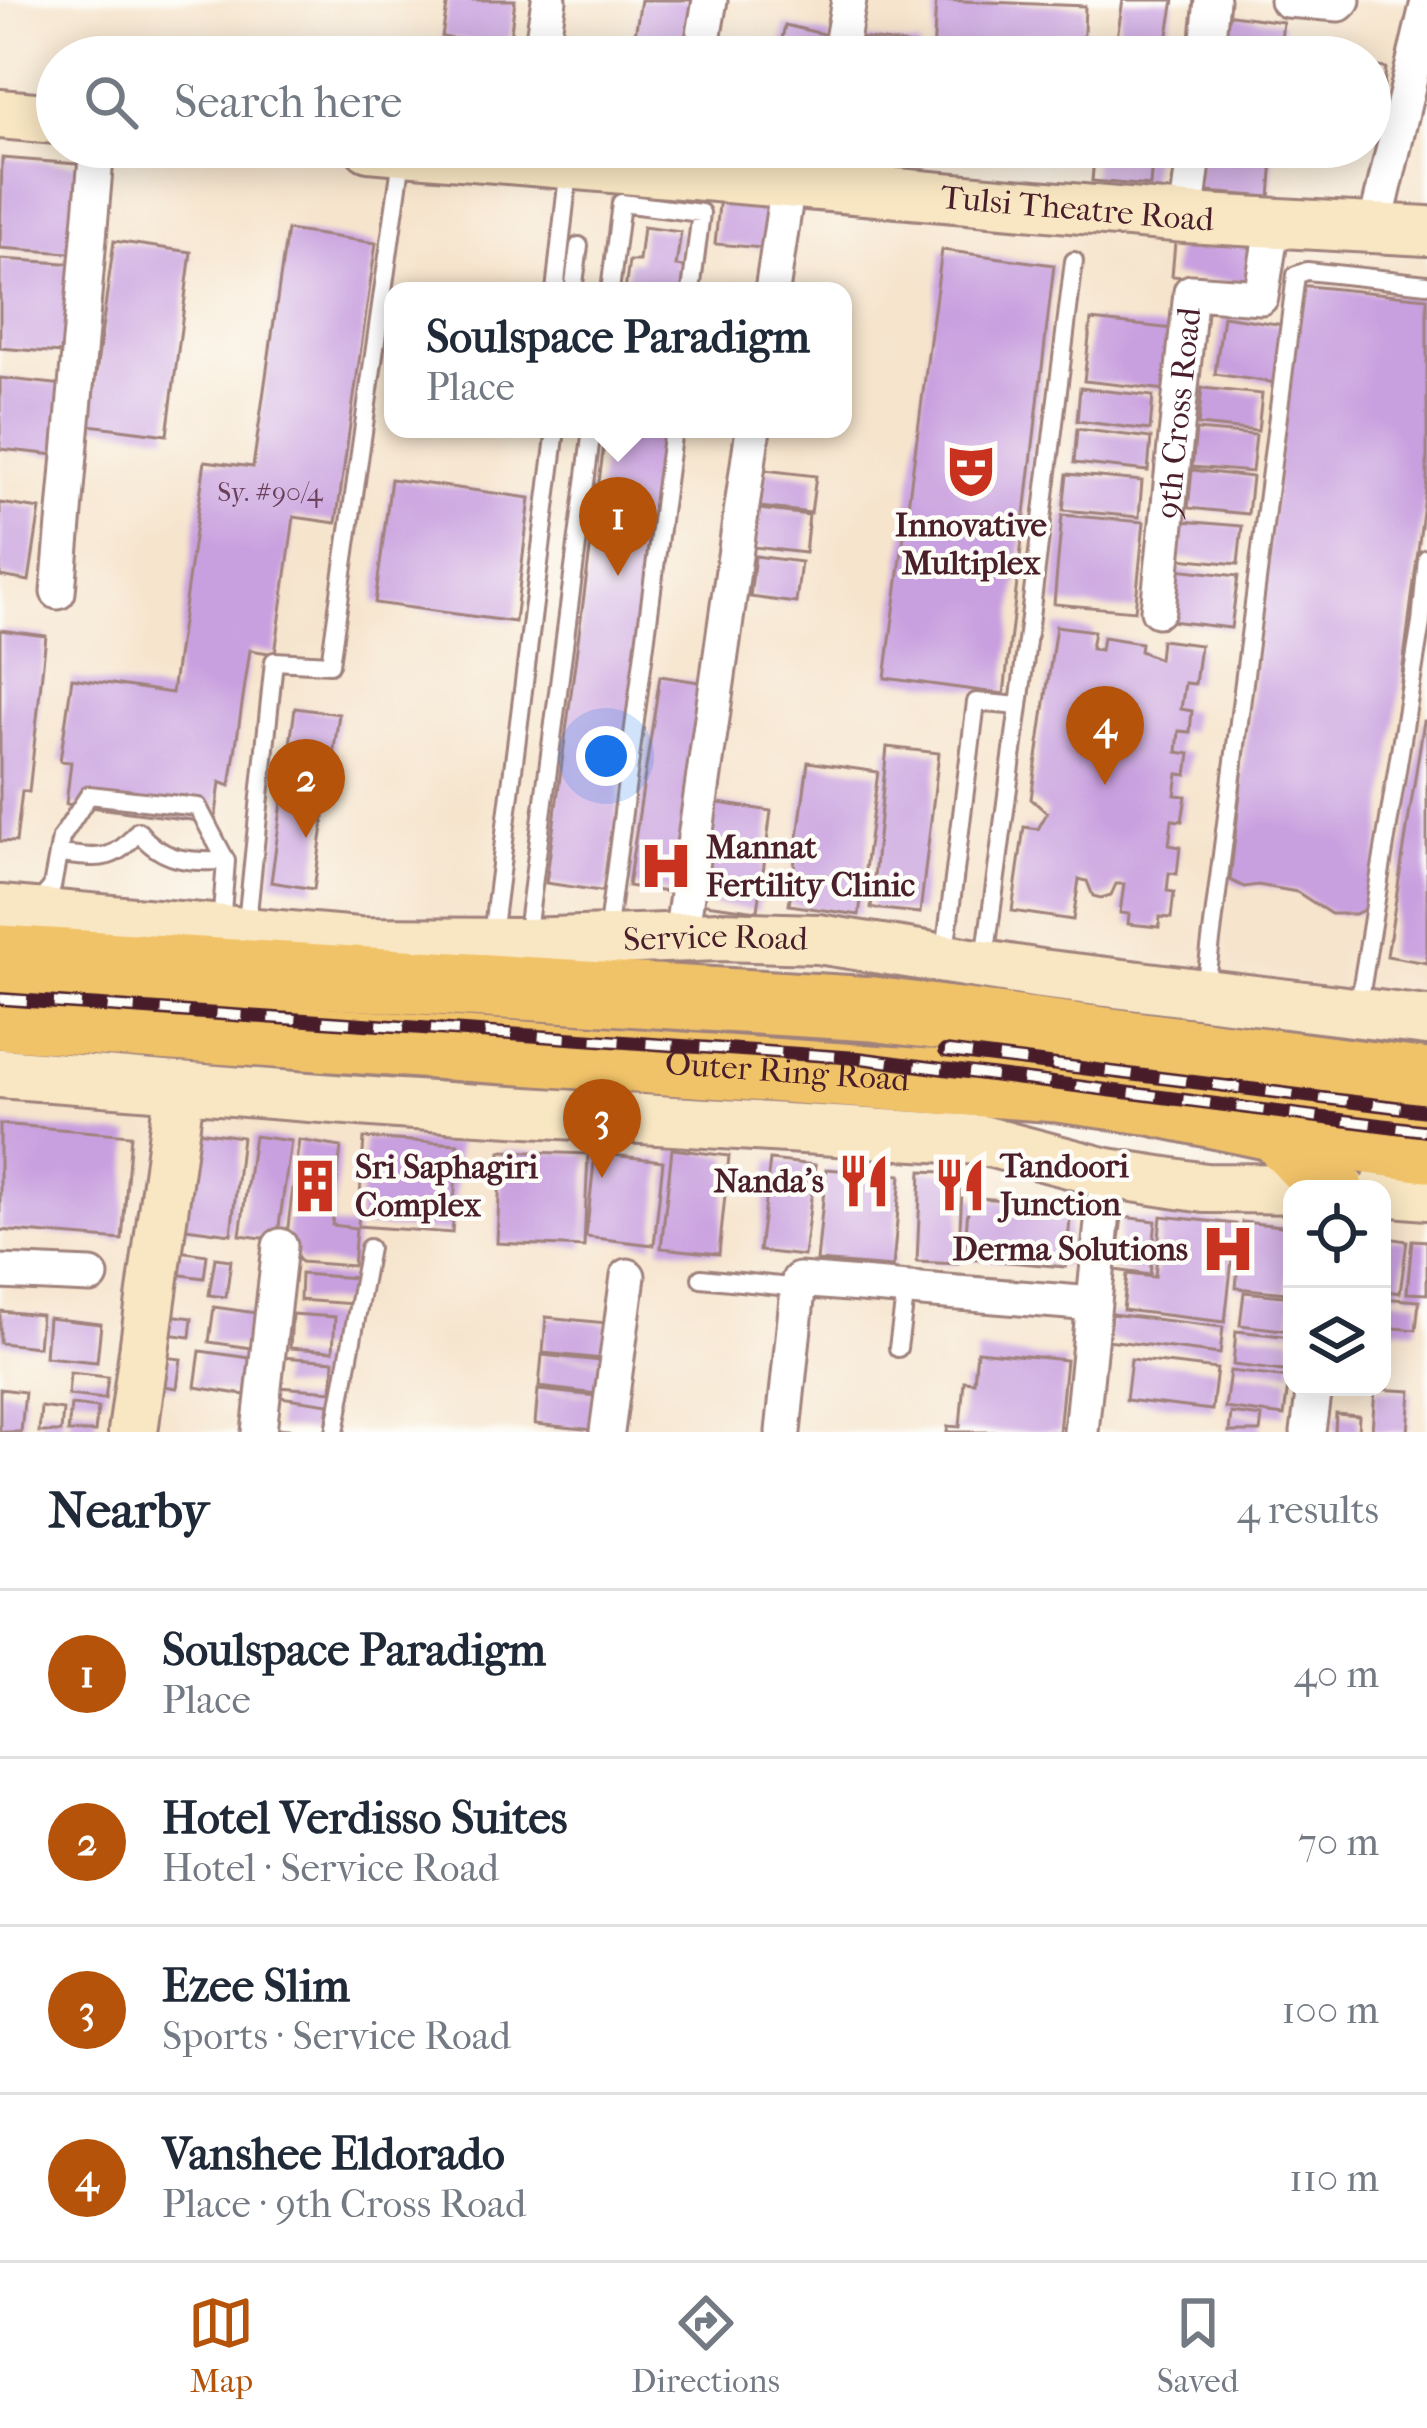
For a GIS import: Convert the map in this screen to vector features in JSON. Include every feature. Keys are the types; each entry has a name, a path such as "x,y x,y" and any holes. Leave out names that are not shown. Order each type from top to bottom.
{"highway":[{"name":"Outer Ring Road","path":"10,927 873,1009 1427,1081"},
{"name":"Outer Ring Road","path":"0,1017 1058,1090 1427,1150"},
{"path":"1276,1129 1323,1180"}],"street":[{"path":"543,36 549,0"},
{"path":"704,36 710,0"},
{"path":"842,36 849,0"},
{"path":"1208,36 1212,0"},
{"path":"1287,0 1320,5 1343,0"},
{"path":"1391,159 1427,6"},
{"path":"0,114 36,117"},
{"path":"58,592 95,168"},
{"name":"Tulsi Theatre Road","path":"770,168 1186,218 1427,231"},
{"path":"1186,218 1192,168"},
{"path":"1375,227 1389,168"},
{"path":"775,282 808,171"},
{"name":"9th Cross Road","path":"1158,610 1191,292 1261,297 1273,222"},
{"path":"681,937 752,438"},
{"name":"Service Road","path":"10,927 234,921 358,942 818,939 1427,1022"},
{"path":"0,1073 981,1140 1108,1173 1205,1188 1283,1189"},
{"path":"133,1432 180,1088"},
{"path":"1081,1432 1108,1173"},
{"path":"1391,1192 1427,1195"},
{"path":"259,1432 280,1246"},
{"path":"0,1272 91,1276"},
{"path":"607,1432 628,1276"},
{"path":"783,1432 799,1280 1093,1304"},
{"path":"1308,1432 1313,1396"}],"lane":[{"path":"234,921 274,661 329,664 384,168"},
{"path":"541,168 554,282"},
{"path":"611,282 621,202 701,214 692,282"},
{"path":"575,282 579,246"},
{"path":"964,962 1018,706 1073,261"},
{"path":"1204,995 1296,275 1307,271 1427,284"},
{"path":"508,943 555,438"},
{"path":"508,943 591,438"},
{"path":"607,942 672,438"},
{"path":"1358,1011 1421,623 1427,558"},
{"path":"964,962 976,703 1018,706"},
{"path":"10,927 52,887 61,838 89,795 198,807 226,861 234,921"},
{"path":"58,854 107,858 126,847 137,831 149,846 180,862 226,861"},
{"path":"335,1432 369,1248"},
{"path":"701,1278 799,1288"},
{"path":"898,1348 906,1288"}],"building":[{"path":"448,0 515,0 510,36 442,36"},
{"path":"641,0 694,0 687,36 635,36"},
{"path":"936,0 1085,6 1084,36 934,36"},
{"path":"1123,0 1174,0 1168,36 1117,36"},
{"path":"1217,13 1283,22 1281,36 1214,36"},
{"path":"785,25 832,36 783,36"},
{"path":"2,158 36,161 36,168 89,168 83,254 0,248"},
{"path":"1093,168 1151,168 1150,186 1092,181"},
{"path":"1197,168 1272,168 1270,197 1195,191"},
{"path":"720,195 779,200 774,249 715,244"},
{"path":"643,227 681,232 676,266 690,268 688,282 626,282 629,261 639,261"},
{"path":"287,230 376,243 336,523 294,517 275,654 250,650 230,786 220,782 215,823 66,804 71,762 60,761 72,678 172,693 205,461 253,467"},
{"path":"1176,232 1253,238 1249,283 1172,276"},
{"path":"114,241 191,252 167,435 89,425"},
{"name":"Innovative Multiplex","path":"942,250 1054,265 1004,694 885,678"},
{"path":"0,259 79,264 73,354 0,348"},
{"path":"1298,285 1427,298 1427,481 1372,906 1355,914 1331,914 1297,892 1244,887 1230,880"},
{"path":"1223,316 1284,325 1276,383 1215,374"},
{"path":"1091,320 1174,329 1167,390 1084,381"},
{"path":"0,378 73,386 65,456 0,449"},
{"path":"1080,388 1153,396 1150,430 1077,421"},
{"path":"1202,388 1262,394 1258,431 1198,425"},
{"path":"1077,429 1151,438 1148,471 1074,463"},
{"path":"1196,430 1256,435 1252,472 1192,467"},
{"path":"605,438 668,438 607,892 546,883"},
{"path":"765,470 816,476 811,513 760,507"},
{"path":"1192,470 1252,477 1248,514 1188,508"},
{"path":"1067,474 1142,481 1139,517 1063,510"},
{"path":"391,479 530,498 515,622 375,603"},
{"path":"0,503 40,509 29,581 0,576"},
{"path":"759,509 809,515 805,553 754,547"},
{"path":"1062,515 1144,522 1135,611 1054,604"},
{"path":"1182,521 1242,526 1238,564 1178,558"},
{"path":"755,556 801,562 796,603 750,597"},
{"path":"1176,569 1238,576 1231,628 1170,621"},
{"path":"1056,626 1094,631 1091,649 1101,650 1103,637 1141,643 1140,651 1159,659 1161,640 1200,645 1195,684 1185,683 1181,709 1192,711 1190,732 1179,731 1177,752 1190,754 1187,775 1178,774 1175,795 1186,796 1182,821 1172,820 1169,845 1180,847 1177,874 1169,873 1167,891 1174,892 1171,918 1160,917 1159,927 1128,924 1129,914 1120,913 1124,884 1116,884 1111,895 1101,898 1093,896 1087,881 1079,879 1073,920 1012,911 1024,827 1038,829 1047,813 1031,799"},
{"path":"0,630 46,636 29,792 22,791 16,842 0,841"},
{"path":"660,676 712,684 680,894 628,886"},
{"path":"295,708 339,714 314,889 271,882"},
{"path":"1427,721 1427,963 1387,956"},
{"path":"887,747 939,753 920,913 871,908"},
{"path":"808,762 878,772 859,915 789,905"},
{"path":"712,802 771,811 758,911 698,903"},
{"path":"0,1124 131,1135 122,1240 0,1230"},
{"path":"190,1130 242,1137 231,1234 178,1227"},
{"path":"254,1136 291,1141 277,1240 240,1235"},
{"path":"364,1138 458,1144 452,1233 358,1226"},
{"name":"Sri Saphagiri Complex","path":"299,1140 341,1147 332,1225 356,1228 353,1266 301,1262 286,1242"},
{"path":"672,1149 729,1156 719,1254 661,1248"},
{"path":"501,1151 588,1154 584,1247 497,1243"},
{"path":"595,1153 663,1161 654,1245 586,1237"},
{"path":"770,1160 815,1165 804,1256 759,1251"},
{"path":"826,1169 901,1175 893,1267 817,1261"},
{"path":"921,1171 963,1173 958,1264 917,1262"},
{"path":"969,1197 1071,1206 1066,1267 964,1258"},
{"path":"1161,1216 1236,1224 1225,1322 1123,1310 1127,1274 1155,1277"},
{"path":"1122,1217 1156,1221 1150,1275 1115,1270"},
{"path":"1242,1222 1283,1226 1283,1293 1236,1288"},
{"path":"1391,1238 1407,1241 1400,1293 1391,1292"},
{"path":"1412,1240 1427,1241 1427,1294 1407,1293"},
{"path":"178,1251 207,1255 204,1278 175,1274"},
{"path":"215,1258 231,1260 226,1297 209,1295"},
{"path":"301,1274 355,1278 353,1304 300,1300"},
{"path":"1244,1292 1283,1296 1283,1330 1240,1325"},
{"path":"1391,1299 1419,1301 1416,1330 1391,1328"},
{"path":"214,1307 256,1313 251,1348 209,1342"},
{"path":"0,1311 41,1315 38,1347 0,1343"},
{"path":"162,1314 192,1318 190,1337 159,1333"},
{"path":"292,1314 335,1317 333,1351 290,1348"},
{"path":"1111,1314 1223,1327 1220,1354 1107,1340"},
{"path":"546,1317 607,1323 603,1359 543,1353"},
{"path":"48,1318 101,1324 97,1362 45,1357"},
{"path":"1236,1331 1283,1336 1283,1371 1233,1365"},
{"path":"200,1351 250,1358 245,1395 195,1387"},
{"path":"977,1351 1066,1360 1059,1432 947,1432 948,1426 960,1427 964,1381 974,1382"},
{"path":"542,1355 601,1361 597,1394 539,1387"},
{"path":"154,1356 181,1359 177,1388 150,1384"},
{"path":"281,1357 334,1361 332,1391 278,1387"},
{"path":"1131,1359 1217,1369 1212,1410 1126,1400"},
{"path":"1230,1371 1283,1377 1284,1416 1225,1408"},
{"path":"70,1373 108,1377 105,1399 68,1395"},
{"path":"0,1389 25,1392 21,1432 0,1432"},
{"path":"538,1390 597,1396 594,1430 535,1424"},
{"path":"1391,1390 1411,1391 1408,1432 1372,1432 1375,1396 1391,1396"},
{"path":"280,1397 329,1404 326,1432 276,1428"},
{"path":"71,1405 98,1408 95,1432 68,1432"},
{"path":"41,1407 63,1410 61,1432 39,1432"},
{"path":"1231,1413 1262,1417 1260,1432 1229,1432"},
{"path":"1336,1414 1359,1416 1358,1432 1335,1432"}],"railway":[{"path":"0,999 858,1058 1427,1131"},
{"path":"945,1051 1427,1111"}],"place":[{"name":"Innovative Multiplex","path":"971,471"},
{"name":"Soulspace Paradigm","path":"618,576"},
{"name":"Vanshee Eldorado","path":"1105,785"},
{"name":"Hotel Verdisso Suites","path":"306,838"},
{"name":"Mannat Fertility Clinic","path":"666,866"},
{"name":"Ezee Slim","path":"602,1178"},
{"name":"Nanda's","path":"864,1181"},
{"name":"Tandoori Junction","path":"960,1185"},
{"name":"Sri Saphagiri Complex","path":"315,1186"},
{"name":"Derma Solutions","path":"1228,1249"}]}
